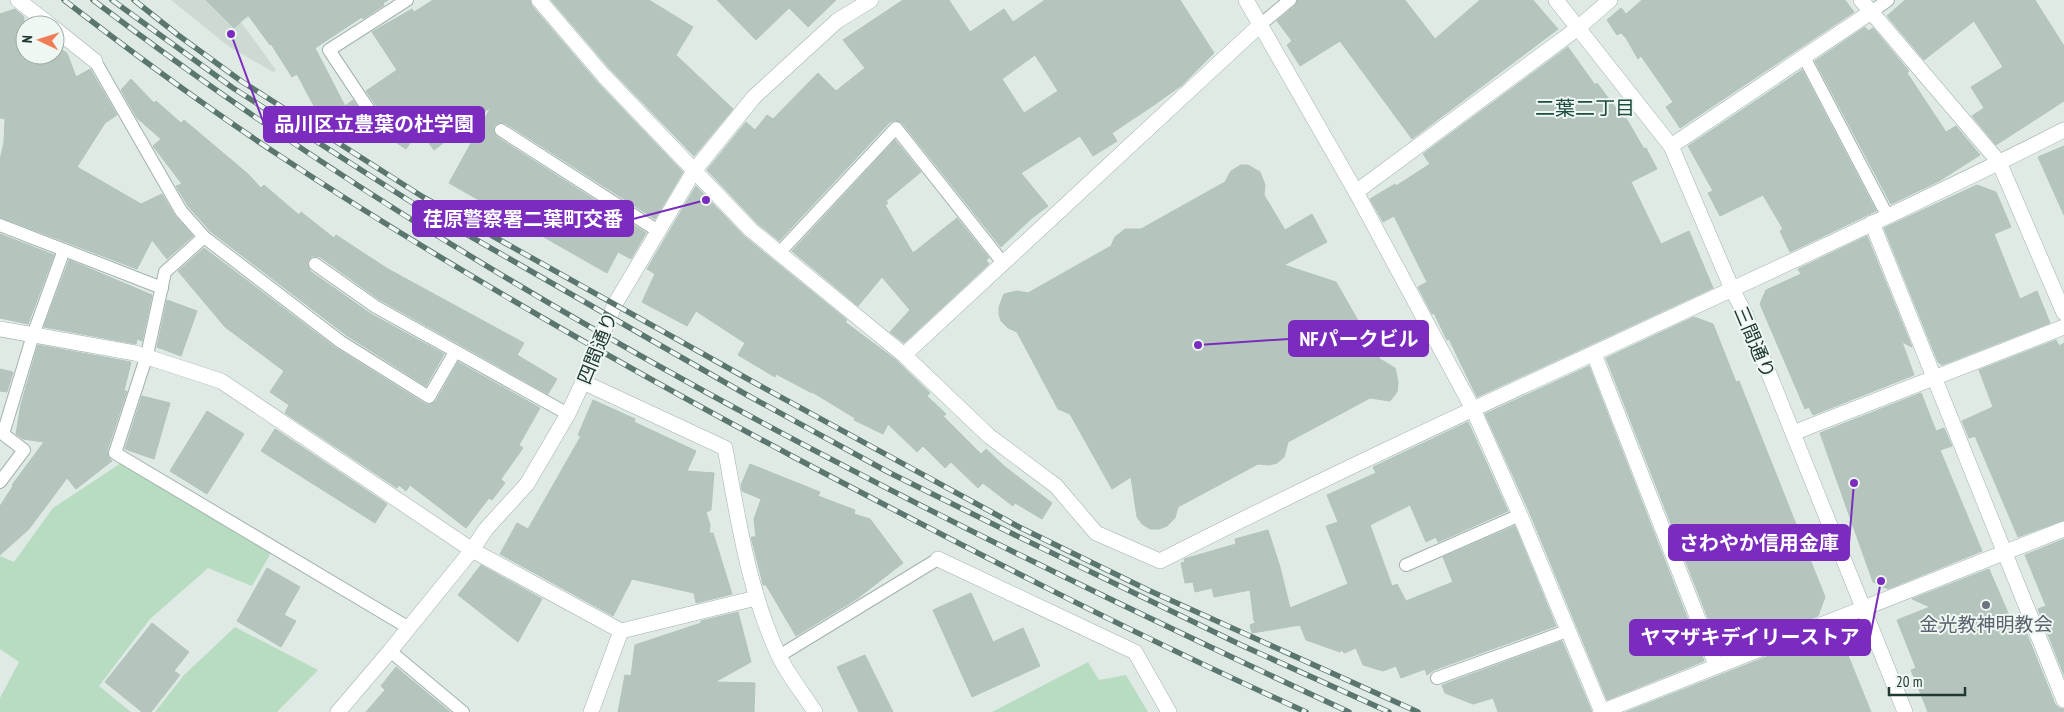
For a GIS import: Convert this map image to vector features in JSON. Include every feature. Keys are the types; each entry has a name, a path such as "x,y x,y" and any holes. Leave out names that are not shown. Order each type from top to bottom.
{"street":[{"path":"18,0 37,15"},
{"path":"539,0 604,76 751,230 904,355 989,436 1056,486 1096,533 1160,560 1473,409 1872,223 2064,130"},
{"name":"四間通り","path":"338,712 409,628 472,550 486,529 527,484 568,414 584,382 608,316 694,171 754,97 837,21 871,0"},
{"path":"1246,0 1356,192 1473,409 1520,515 1602,712 1716,665 2064,529"},
{"name":"三間通り","path":"1556,0 1671,146 1732,289 1745,314 1906,712"},
{"path":"1356,192 1384,164 1578,28 1610,0"},
{"path":"1861,0 1999,162 2064,313"},
{"path":"1671,146 1871,12"},
{"path":"904,355 1260,25"},
{"path":"65,37 95,61"},
{"path":"1872,223 2064,700"},
{"path":"1793,434 2064,327"},
{"path":"0,329 147,355 221,381 472,550 621,630 756,598"},
{"path":"1594,354 1716,665"},
{"path":"584,382 726,448 743,545 756,598 779,656 815,712"},
{"path":"938,559 1135,652 1169,712"},
{"path":"591,712 621,630"}],"lane":[{"path":"385,134 330,50 407,0"},
{"path":"1260,25 1290,0"},
{"path":"1871,12 1888,0"},
{"path":"1804,57 1887,215"},
{"path":"95,61 181,211 204,237 341,342 430,397 455,352"},
{"path":"779,253 896,128 1002,263"},
{"path":"502,130 658,231"},
{"path":"0,225 162,288"},
{"path":"204,237 165,272 147,355 115,453 409,628"},
{"path":"0,482 24,450 2,434 33,335 64,250"},
{"path":"315,264 376,307 568,414"},
{"path":"1406,565 1520,515"},
{"path":"779,656 938,559"},
{"path":"1437,678 1567,630"},
{"path":"390,651 463,712"}],"shaded area":[{"path":"171,0 276,0 241,22 276,70 273,72 228,46"}],"green space":[{"path":"121,463 272,551 252,586 208,568 150,619 99,686 131,712 0,712 0,698 19,662 0,649 0,556 14,562 53,508"},
{"path":"235,627 318,670 277,712 155,712 184,675"},
{"path":"1088,662 1099,680 1126,675 1148,712 992,712"}],"building":[{"path":"206,0 388,0 383,3 384,5 363,19 362,17 315,48 345,106 353,100 371,128 356,138 337,111 329,115 315,108 297,74 292,77 271,44 248,15 234,28"},
{"path":"433,0 530,0 532,6 597,82 683,172 655,219 505,123 498,123 494,126 494,133 497,137 646,233 631,259 618,252 607,273 449,183 491,107 434,150 419,130 406,149 391,139 392,129 366,91 397,70 372,32 412,9 414,12"},
{"path":"551,0 649,0 693,27 676,55 733,109 694,156 611,70"},
{"path":"717,0 836,0 808,27 789,8 756,40"},
{"path":"903,0 949,0 970,32 1004,9 1013,22 1045,0 1180,0 1214,53 1182,85 1112,133 1117,141 1093,156 1080,136 1021,173 1048,206 1001,247 902,123 895,120 890,122 779,241 757,223 707,170 746,122 755,130 767,115 773,119 818,73 836,91 865,68 843,40","holes":["1035,55 1058,91 1024,113 1002,79"]},
{"path":"1298,0 1405,0 1435,39 1480,0 1533,0 1558,29 1412,139 1340,41 1300,66 1287,45 1292,41 1277,21 1295,6"},
{"path":"1642,0 1845,0 1854,12 1680,128 1666,107 1673,102 1641,56 1638,59 1626,38 1621,33 1617,35 1607,20 1621,8 1626,14"},
{"path":"1905,0 2035,0 2064,46 2064,101 1996,145 1972,116 1984,108 1971,87 2003,67 1974,21 1924,60 1887,16"},
{"path":"15,9 22,15 15,15 15,65 65,65 65,52 76,77 90,69 117,115 105,123 77,167 141,204 162,194 175,216 193,236 167,259 152,240 137,269 0,217 0,160 4,142 5,119 0,118 0,14"},
{"path":"1865,27 1868,31 1873,28 1909,71 1907,73 1946,132 1956,126 1980,155 1939,181 1891,204 1815,61"},
{"path":"1568,47 1595,85 1597,83 1624,119 1626,118 1644,149 1646,148 1657,169 1631,182 1661,244 1689,231 1713,288 1477,397 1449,339 1447,340 1434,313 1432,314 1418,287 1427,282 1394,216 1383,222 1370,199 1395,184 1396,186 1430,164 1423,154"},
{"path":"1802,70 1876,211 1790,252 1780,231 1783,229 1763,195 1720,216 1708,193 1713,191 1688,146"},
{"path":"131,79 154,103 156,101 181,123 184,120 248,174 261,188 264,185 299,215 301,212 334,238 336,235 388,269 524,343 517,355 557,379 548,394 380,300 320,257 312,256 307,263 310,271 371,314 444,354 426,386 346,335 210,231 188,206 176,186 182,184 153,146 161,139 137,118 121,90"},
{"path":"895,140 921,172 886,201 888,203 885,205 913,253 957,218 989,258 986,260 989,264 904,343 890,332 910,310 882,277 858,306 792,251"},
{"path":"2064,146 2064,215 2038,157"},
{"path":"1241,165 1248,165 1260,172 1265,185 1264,195 1285,230 1312,214 1327,242 1284,265 1336,282 1380,359 1395,368 1398,382 1397,392 1390,401 1370,398 1288,442 1284,457 1277,463 1269,465 1258,464 1178,507 1175,518 1167,526 1159,529 1150,529 1142,524 1137,517 1131,477 1112,489 1070,414 1058,409 1017,332 1008,328 1001,321 999,307 1004,294 1017,291 1028,293 1111,246 1115,237 1125,229 1141,229 1225,182 1231,171"},
{"path":"1977,185 1996,192 2011,227 1994,234 2020,299 2037,291 2050,323 1942,365 1938,362 1884,228"},
{"path":"696,186 745,237 847,320 845,322 896,360 930,393 927,396 946,414 943,416 981,454 986,449 1004,466 1052,503 1042,519 1015,503 1013,506 983,483 978,488 951,462 945,468 923,446 917,452 888,424 883,434 854,420 855,418 812,392 776,374 775,377 738,355 745,343 696,311 687,326 642,302 655,274 647,269"},
{"path":"0,234 54,255 28,324 0,318"},
{"path":"1867,236 1912,347 1902,342 1914,375 1813,415 1809,407 1805,409 1760,304 1766,290 1801,274 1798,269"},
{"path":"204,248 336,348 425,404 429,405 436,401 458,362 540,408 519,445 523,448 501,479 505,483 492,500 489,498 466,528 410,485 406,491 399,485 397,488 285,413 289,405 270,392 284,371 225,327 178,271"},
{"path":"69,260 152,295 142,341 137,339 136,344 44,327"},
{"path":"167,300 197,311 181,356 157,347"},
{"path":"1694,317 1713,324 1736,382 1739,381 1825,597 1818,616 1722,654 1606,358"},
{"path":"2056,340 2059,346 2064,343 2064,520 2018,537 1975,436 1969,438 1962,421 1993,407 1979,370"},
{"path":"38,345 131,362 124,391 127,391 107,451 108,457 112,461 76,489 67,478 29,529 0,555 0,506 12,485 44,442 23,439 16,434 21,404"},
{"path":"1589,366 1704,661 1607,700 1529,511 1485,414"},
{"path":"0,369 13,372 7,392 0,391"},
{"path":"1921,393 1936,431 1944,428 1952,446 1940,450 1982,551 1888,589 1873,582 1820,433"},
{"path":"142,396 170,403 154,459 125,449"},
{"path":"593,400 635,419 634,422 696,451 687,471 714,473 711,510 706,512 710,525 709,533 713,533 732,594 696,603 694,593 632,579 613,616 500,554 517,523 528,529 581,436 578,435"},
{"path":"207,411 244,434 207,494 170,471"},
{"path":"1468,422 1508,511 1438,542 1436,537 1426,542 1410,505 1370,525 1392,586 1397,584 1406,601 1453,582 1443,557 1515,526 1556,626 1434,670 1427,675 1425,669 1401,678 1396,666 1383,671 1363,665 1356,648 1344,653 1342,650 1340,652 1306,640 1300,625 1252,633 1250,625 1257,622 1254,621 1250,590 1214,597 1212,588 1195,592 1193,582 1185,583 1181,563 1185,562 1184,559 1236,544 1235,539 1268,530 1280,567 1290,608 1348,584 1326,526 1338,522 1327,495 1376,473 1373,467"},
{"path":"275,429 387,504 375,523 261,451"},
{"path":"750,464 820,492 818,496 855,510 854,514 870,519 903,563 858,598 796,636 766,585 763,585 751,537 756,537 754,519 761,499 742,491 741,485"},
{"path":"2064,539 2064,675 2038,609 2046,606 2025,555"},
{"path":"481,565 542,599 518,642 458,595"},
{"path":"267,568 300,587 284,615 296,621 281,647 237,621"},
{"path":"1989,569 2011,620 2020,617 2055,704 2059,708 2064,709 2064,712 1928,712 1911,670 1916,668 1897,620 1930,607 1912,599"},
{"path":"971,593 993,642 1023,628 1040,666 972,697 933,610"},
{"path":"738,612 751,662 715,682 755,683 754,712 618,712 625,675 631,676 635,645 701,623 701,621"},
{"path":"152,623 189,652 174,671 180,675 151,712 142,712 105,682"},
{"path":"1822,635 1843,643 1871,712 1626,712"},
{"path":"1562,641 1592,712 1498,712 1493,698 1473,704 1445,693 1442,685"},
{"path":"865,655 893,712 859,712 837,667"},
{"path":"396,667 450,712 366,712 385,690 381,686"}],"railway":[{"path":"64,0 170,80 280,156 405,236 532,312 790,455 982,555 1111,620 1306,712"},
{"path":"93,0 240,106 390,206 544,301 702,390 861,475 1185,635 1349,712"},
{"path":"112,0 233,88 419,207 747,395 888,472 1015,535 1241,645 1389,712"},
{"path":"134,0 241,81 423,197 755,383 1019,527 1148,590 1418,712"}],"place":[{"name":"品川区立豊葉の杜学園","path":"231,34"},
{"name":"荏原警察署二葉町交番","path":"706,200"},
{"name":"NFパークビル","path":"1198,345"},
{"name":"さわやか信用金庫","path":"1854,483"},
{"name":"ヤマザキデイリーストア","path":"1881,581"},
{"name":"金光教神明教会","path":"1986,605"}],"district":[{"name":"二葉二丁目","path":"1585,108"}]}
